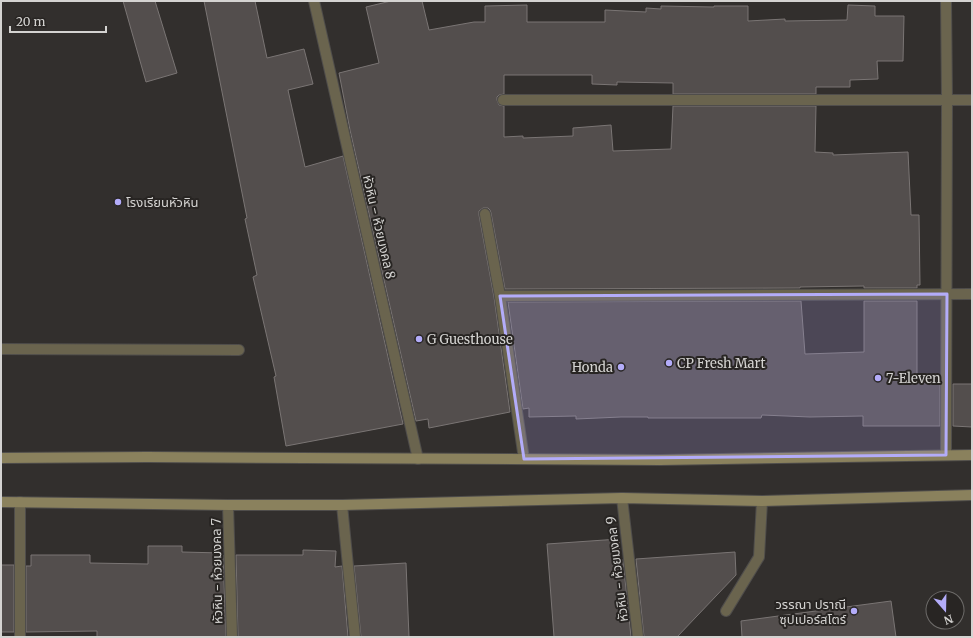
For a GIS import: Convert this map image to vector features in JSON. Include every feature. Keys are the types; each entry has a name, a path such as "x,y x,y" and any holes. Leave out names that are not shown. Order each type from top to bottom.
{"main road":[{"path":"1,458 155,457 660,460 972,455"},
{"path":"1,502 342,505 622,498 762,501 972,495"}],"street":[{"name":"หัวหิน - ห้วยมงคล 8","path":"314,1 418,459"},
{"path":"946,1 946,455"},
{"path":"503,100 972,100"},
{"path":"485,214 500,296 524,459"},
{"path":"500,296 972,294"},
{"path":"1,349 239,350"},
{"name":"หัวหิน - ห้วยมงคล 9","path":"622,498 638,637"},
{"path":"726,611 759,557 762,501"},
{"path":"20,502 20,637"},
{"name":"หัวหิน - ห้วยมงคล 7","path":"228,505 232,637"},
{"path":"342,505 355,637"}],"highlighted area":[{"path":"947,294 946,455 524,459 500,296"}],"building":[{"path":"123,1 155,1 177,73 146,82"},
{"path":"204,1 255,1 267,58 304,49 313,84 288,90 305,167 343,156 403,424 286,446 274,377 276,376 253,277 257,275 245,219 247,218"},
{"path":"391,1 422,1 429,30 474,22 485,22 485,6 527,5 527,22 605,22 605,10 646,12 646,8 661,9 661,6 748,6 748,21 785,19 785,21 847,20 848,5 875,6 875,16 904,16 903,61 877,61 878,79 850,80 850,87 816,87 816,94 673,94 673,83 617,82 617,85 592,84 592,75 504,75 504,94 499,95 497,100 499,105 504,106 504,137 523,136 523,138 573,136 573,128 611,125 613,151 671,149 673,106 816,106 815,152 833,153 833,155 908,152 911,215 919,215 920,285 917,285 917,288 864,288 864,286 800,288 505,289 491,213 488,208 483,208 479,211 479,215 494,297 510,412 429,428 428,419 416,421 350,130 339,73 379,63 366,7"},
{"path":"801,301 805,354 864,352 864,301 917,301 917,383 940,384 940,426 863,426 863,416 810,417 762,415 761,418 621,417 576,419 576,416 529,417 529,408 523,409 508,302"},
{"path":"953,384 972,384 972,427 953,426"},
{"path":"619,539 620,560 623,560 631,637 554,637 547,544"},
{"path":"148,546 182,546 182,552 222,553 226,637 97,637 97,631 26,632 26,566 31,566 31,555 90,555 90,563 148,564"},
{"path":"303,550 336,551 335,567 342,566 348,637 238,637 236,555 303,555"},
{"path":"735,552 736,575 677,637 644,637 636,559"},
{"path":"406,563 409,637 361,637 354,566"},
{"path":"1,565 14,565 14,632 1,632"},
{"name":"วรรณา ปราณี ซุปเปอร์สโตร์","path":"891,601 896,637 742,637 741,621"}],"place":[{"name":"โรงเรียนหัวหิน","path":"118,202"},
{"name":"G Guesthouse","path":"419,339"},
{"name":"CP Fresh Mart","path":"669,363"},
{"name":"Honda","path":"621,367"},
{"name":"7-Eleven","path":"878,378"},
{"name":"วรรณา ปราณี ซุปเปอร์สโตร์","path":"854,611"}]}
